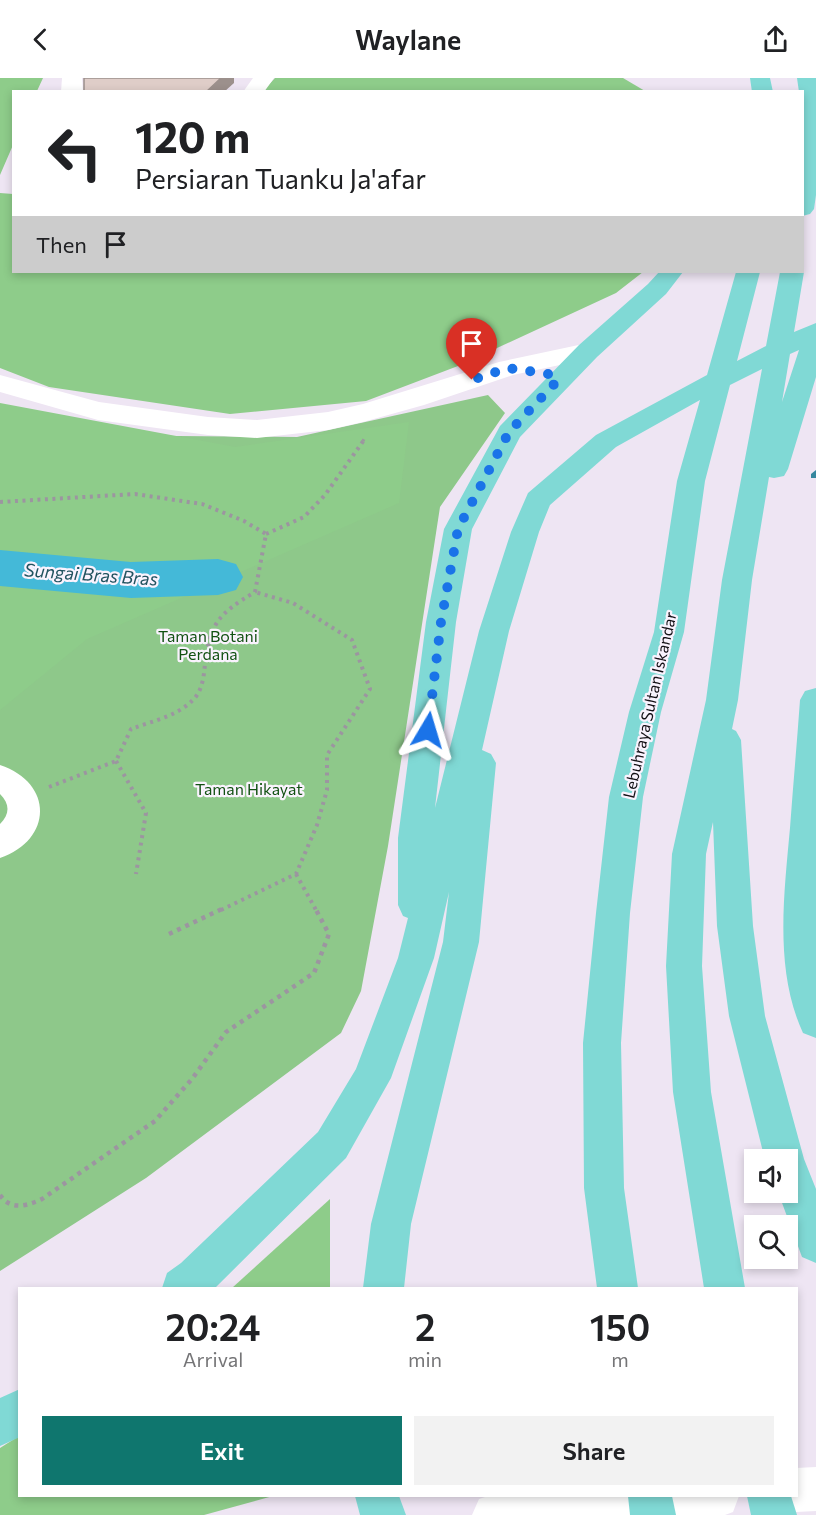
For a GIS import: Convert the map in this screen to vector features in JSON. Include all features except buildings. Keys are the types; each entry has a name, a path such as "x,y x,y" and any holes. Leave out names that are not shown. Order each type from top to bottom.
{"main road":[{"path":"804,198 813,151 808,83"},
{"path":"416,958 415,838 441,622 458,529 509,432 588,351 657,290 669,273"},
{"name":"Lebuhraya Sultan Iskandar","path":"618,1287 604,1188 602,1043 626,796 645,712 669,632 691,481 742,302 748,273"},
{"path":"725,1287 692,1092 684,966 689,854 722,700 737,580 774,436 791,276"},
{"path":"183,1287 196,1278 332,1145 372,1077 416,958 494,631 525,532 538,500 606,441 667,406 816,331"},
{"path":"774,436 816,336"},
{"path":"667,406 816,345"},
{"path":"384,1287 391,1224 461,942 494,631"},
{"path":"722,700 735,927 747,1016 782,1149"},
{"path":"816,700 800,914 807,987 816,1021"},
{"path":"803,855 816,903"},
{"path":"798,1194 816,1243"},
{"path":"0,1424 18,1411"},
{"path":"377,1497 383,1515"},
{"path":"650,1497 653,1515"},
{"path":"769,1497 774,1515"}],"street":[{"path":"255,90 264,78"},
{"path":"0,383 98,411 208,426 257,429 328,422 384,408 508,368 588,351"},
{"path":"508,368 548,374 558,380"},
{"path":"0,844 17,830 23,819 25,808 12,787"},
{"path":"798,1490 816,1489"},
{"path":"495,1515 548,1507 702,1497"}],"path":[{"path":"266,534 303,517 325,495 384,408"},
{"path":"0,502 135,494 202,504 244,520 266,534"},
{"path":"255,592 266,534"},
{"path":"116,761 131,729 181,708 197,696 203,679 208,637 221,612 255,592 293,603 352,640 370,689 327,755 327,790 317,825 296,874 169,934"},
{"path":"12,787 116,761"},
{"path":"116,761 146,813 136,874"},
{"path":"0,1195 5,1202 24,1207 42,1199 154,1121 192,1079 226,1032 314,973 329,934 296,874"}],"green space":[{"path":"0,78 43,78 37,90 12,90 12,147 0,175"},
{"path":"275,78 623,78 643,90 264,90"},
{"path":"0,193 12,194 12,273 642,273 616,293 458,366 366,401 230,414 49,387 0,368"},
{"name":"Taman Botani Perdana","path":"488,395 505,413 440,507 388,846 361,991 341,1033 146,1178 0,1271 0,418 74,435 297,437"},
{"path":"0,403 235,447 409,422 399,503 87,639 0,710"},
{"path":"330,1199 330,1287 233,1287"},
{"path":"18,1437 18,1497 269,1497 204,1515 0,1515 0,1448"}],"waterway":[{"name":"Sungai Bras Bras","path":"0,568 131,580 218,577"}],"route":[{"path":"428,730 441,622 458,529 509,432 558,380 548,374 508,368 472,380"}],"park label":[{"name":"Taman Hikayat","path":"249,788"}]}
